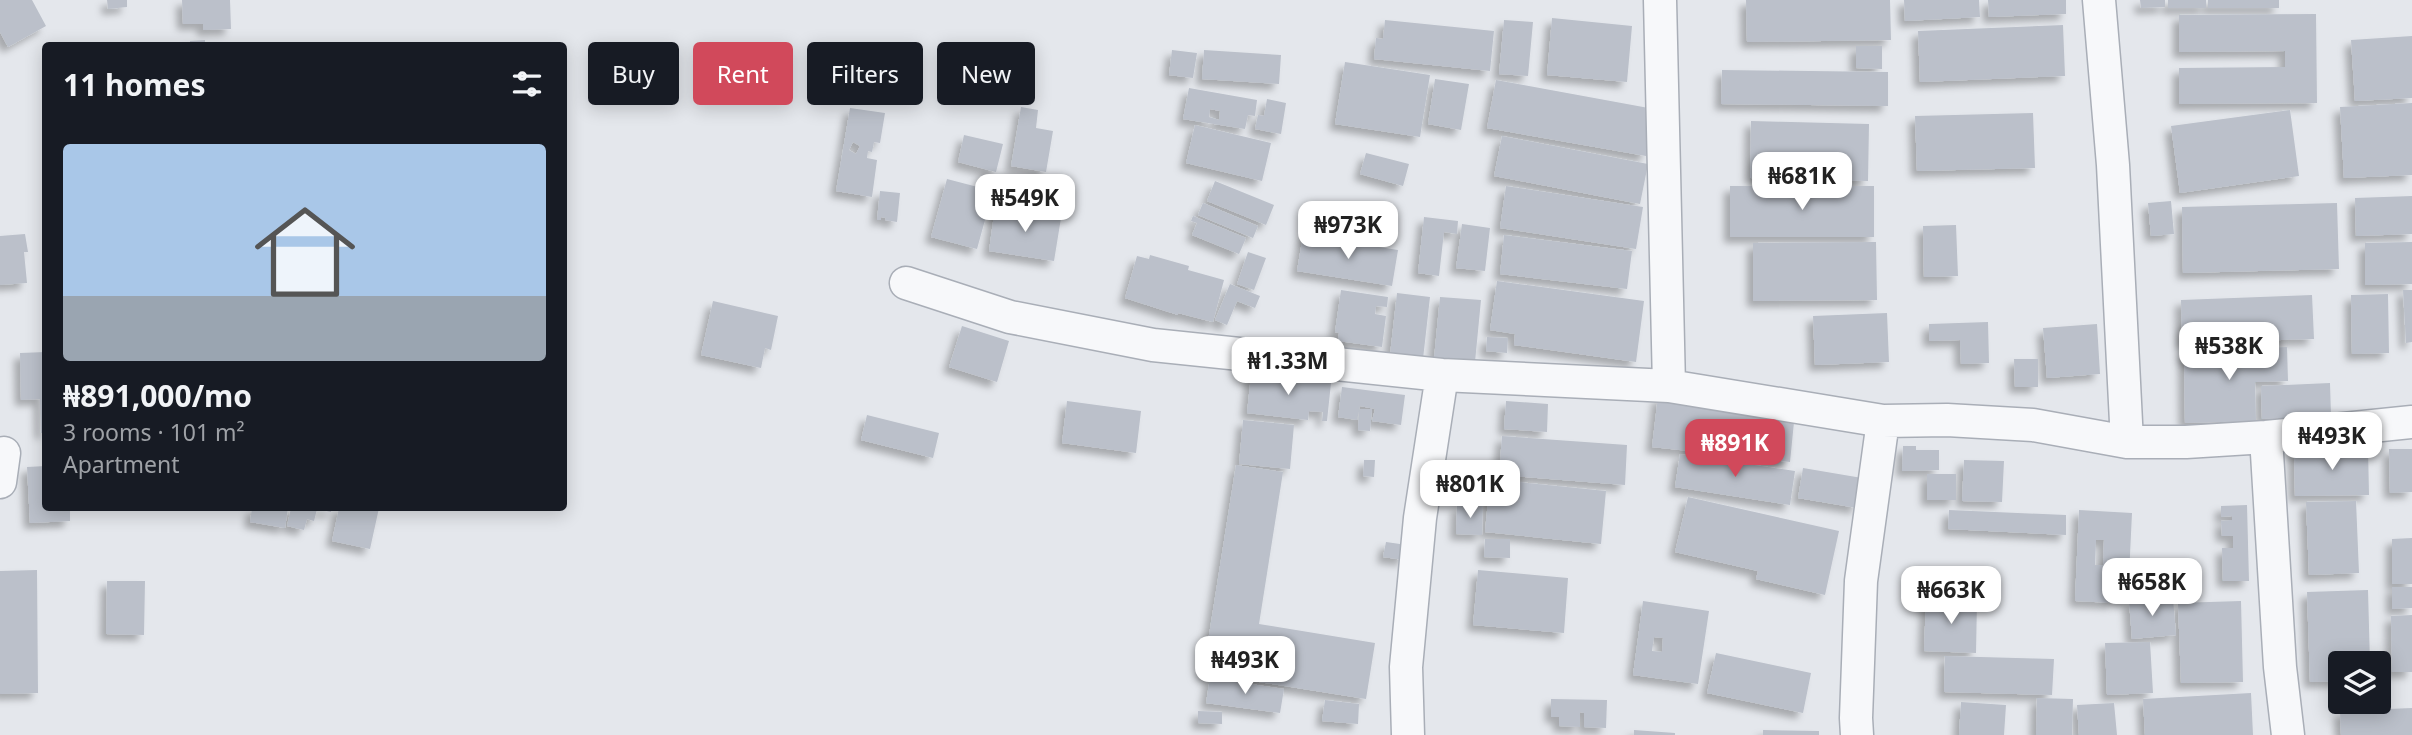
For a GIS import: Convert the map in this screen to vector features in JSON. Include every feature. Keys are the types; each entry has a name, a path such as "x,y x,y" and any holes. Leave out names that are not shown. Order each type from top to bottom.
{"street":[{"path":"1660,0 1669,386"},
{"path":"2099,0 2113,165 2127,442"},
{"path":"906,282 1010,317 1153,345 1442,375 1669,386 1884,421 1947,420 2033,425 2127,442 2186,442 2266,437 2412,422"},
{"path":"1408,735 1406,667 1420,518 1442,375"},
{"path":"1857,735 1861,581 1884,421"},
{"path":"2266,437 2280,667 2288,735"}],"building":[{"path":"0,0 32,0 46,26 8,47 0,32"},
{"path":"107,0 127,0 127,7 108,9"},
{"path":"182,0 230,0 231,29 203,30 203,24 183,24"},
{"path":"1746,0 1890,0 1891,40 1747,42"},
{"path":"1904,0 1979,0 1980,17 1905,21"},
{"path":"1988,0 2066,0 2066,14 1989,17"},
{"path":"2140,0 2165,0 2165,7 2141,8"},
{"path":"2168,0 2206,0 2206,8 2168,8"},
{"path":"2208,0 2279,0 2279,8 2208,8"},
{"path":"2316,14 2317,103 2179,104 2179,68 2285,67 2285,51 2179,52 2179,15"},
{"path":"1552,18 1632,26 1627,82 1547,75"},
{"path":"1385,20 1494,31 1490,71 1374,59 1376,38 1383,39"},
{"path":"1504,20 1533,22 1528,76 1499,74"},
{"path":"2063,25 2065,76 1920,82 1918,31"},
{"path":"2412,36 2412,98 2355,101 2351,40"},
{"path":"1856,46 1882,46 1882,69 1856,68"},
{"path":"1172,50 1197,53 1193,78 1169,75"},
{"path":"1204,50 1281,55 1279,84 1202,79"},
{"path":"1345,62 1430,75 1420,137 1335,124"},
{"path":"1722,70 1888,72 1888,106 1721,104"},
{"path":"1435,79 1469,84 1461,130 1428,124"},
{"path":"1496,80 1654,109 1646,156 1487,128"},
{"path":"1189,88 1257,100 1255,116 1248,115 1245,129 1183,119","holes":["1210,109 1220,111 1219,120 1209,117"]},
{"path":"1267,99 1286,103 1281,134 1255,129 1258,115 1264,116"},
{"path":"2412,103 2412,175 2344,178 2340,107"},
{"path":"1021,107 1038,110 1036,128 1053,131 1046,172 1011,166"},
{"path":"850,108 885,113 880,143 874,142 872,152 868,151 867,158 877,160 872,197 836,191","holes":["853,142 860,146 856,154 849,150"]},
{"path":"2290,110 2299,176 2180,193 2171,126"},
{"path":"2033,113 2035,168 1917,171 1915,116"},
{"path":"1751,121 1869,124 1868,181 1750,178"},
{"path":"1195,125 1271,143 1262,181 1186,163"},
{"path":"964,135 1003,144 996,172 958,162"},
{"path":"1502,136 1648,164 1640,204 1494,176"},
{"path":"1366,153 1409,164 1403,186 1360,174"},
{"path":"947,179 993,191 977,249 931,237"},
{"path":"1215,181 1274,205 1266,225 1207,201"},
{"path":"1506,186 1643,207 1636,249 1500,228"},
{"path":"1730,186 1874,186 1874,237 1730,237"},
{"path":"880,191 900,193 897,222 881,217 881,220 877,220"},
{"path":"2412,196 2412,234 2356,236 2355,198"},
{"path":"2171,201 2174,234 2151,236 2148,203"},
{"path":"1203,203 1258,226 1253,238 1198,215"},
{"path":"2337,203 2339,269 2183,273 2182,207"},
{"path":"995,207 1061,218 1054,261 989,251"},
{"path":"1193,216 1246,238 1239,254 1192,235 1197,223 1191,221"},
{"path":"1424,217 1458,221 1457,234 1444,232 1439,276 1418,273"},
{"path":"1462,224 1490,228 1485,271 1456,268"},
{"path":"1956,225 1958,276 1924,277 1923,226"},
{"path":"25,234 28,252 24,252 27,283 0,285 0,236"},
{"path":"1303,235 1398,250 1392,286 1297,271"},
{"path":"1504,235 1632,251 1627,289 1500,274"},
{"path":"1876,242 1877,300 1753,301 1753,243"},
{"path":"2412,242 2412,284 2365,285 2365,243"},
{"path":"1248,252 1266,258 1254,290 1237,284"},
{"path":"1150,255 1224,280 1213,322 1178,315 1125,298 1137,256 1149,259"},
{"path":"1497,281 1644,301 1636,362 1514,345 1515,334 1490,330"},
{"path":"1230,284 1260,296 1255,308 1237,301 1227,325 1215,320"},
{"path":"1341,290 1388,297 1387,307 1376,306 1375,314 1386,316 1382,347 1338,341 1339,333 1335,332"},
{"path":"2403,290 2412,290 2412,342 2406,343"},
{"path":"1397,293 1430,297 1423,359 1390,355"},
{"path":"2388,294 2389,353 2352,354 2351,295"},
{"path":"2312,295 2314,339 2182,343 2181,300"},
{"path":"1440,297 1481,300 1475,362 1434,359"},
{"path":"713,301 778,316 771,350 765,348 761,368 701,355"},
{"path":"1887,313 1889,362 1815,365 1813,316"},
{"path":"1988,322 1989,363 1961,364 1960,340 1929,341 1929,324"},
{"path":"2097,324 2100,374 2047,378 2043,328"},
{"path":"962,326 1009,341 997,382 949,367"},
{"path":"1487,337 1508,338 1507,353 1486,351"},
{"path":"2287,347 2288,381 2255,382 2256,421 2185,423 2184,350"},
{"path":"42,352 42,433 40,399 21,400 20,353"},
{"path":"2014,359 2038,359 2038,387 2015,387"},
{"path":"1251,375 1331,383 1327,421 1322,421 1323,412 1309,411 1308,420 1247,413"},
{"path":"2330,383 2331,416 2262,419 2261,386"},
{"path":"1342,387 1405,395 1401,425 1372,421 1375,409 1360,406 1357,420 1338,417"},
{"path":"1658,396 1795,412 1790,462 1652,447"},
{"path":"1067,401 1141,411 1136,453 1062,443"},
{"path":"1506,401 1548,404 1547,432 1504,429"},
{"path":"1359,409 1372,409 1370,431 1358,430"},
{"path":"867,415 939,433 933,458 861,440"},
{"path":"1243,420 1294,425 1290,469 1239,464"},
{"path":"1502,436 1627,445 1625,485 1499,475"},
{"path":"1903,446 1916,446 1916,450 1939,450 1939,470 1902,471"},
{"path":"2368,448 2369,495 2295,496 2294,449"},
{"path":"2389,449 2412,449 2412,492 2390,493"},
{"path":"1680,454 1795,471 1790,505 1675,487"},
{"path":"1364,460 1375,460 1374,477 1363,476"},
{"path":"1964,460 2004,461 2002,502 1962,501"},
{"path":"1236,465 1283,472 1259,624 1375,643 1366,699 1203,673"},
{"path":"42,466 42,511 70,511 70,521 30,523 27,467"},
{"path":"1803,468 1862,478 1857,508 1798,498"},
{"path":"1927,474 1956,474 1956,500 1927,500"},
{"path":"1459,478 1486,479 1485,497 1459,497"},
{"path":"1490,479 1606,491 1601,544 1485,532"},
{"path":"1688,497 1839,531 1825,595 1756,579 1758,571 1675,552"},
{"path":"2356,501 2359,573 2309,575 2306,502"},
{"path":"1457,505 1483,505 1482,535 1456,534"},
{"path":"2247,505 2249,581 2223,581 2222,548 2233,548 2233,536 2222,536 2221,521 2232,520 2232,516 2221,517 2221,506"},
{"path":"1949,510 2066,515 2066,535 1948,529"},
{"path":"2079,510 2132,513 2128,596 2114,595 2114,603 2075,601","holes":["2096,540 2104,540 2103,565 2095,565"]},
{"path":"252,511 288,511 285,528 250,522"},
{"path":"290,511 316,511 314,521 307,519 304,530 287,526"},
{"path":"338,511 378,511 370,549 332,541"},
{"path":"2412,538 2412,584 2392,584 2392,539"},
{"path":"1485,539 1510,539 1510,558 1484,557"},
{"path":"1386,542 1407,545 1404,560 1383,557"},
{"path":"37,570 38,693 0,694 0,571"},
{"path":"1478,570 1568,578 1564,633 1473,625"},
{"path":"107,581 145,581 144,635 106,634"},
{"path":"2392,587 2412,587 2412,608 2392,609"},
{"path":"2368,590 2370,651 2328,651 2328,681 2310,682 2307,592"},
{"path":"2173,598 2176,635 2132,639 2129,601"},
{"path":"1926,600 1977,601 1976,653 1924,651"},
{"path":"1643,601 1709,611 1698,684 1633,675","holes":["1654,637 1663,638 1662,652 1652,651"]},
{"path":"2241,601 2243,682 2181,683 2178,603"},
{"path":"2412,615 2412,672 2392,672 2391,616"},
{"path":"2150,642 2153,693 2107,695 2105,643"},
{"path":"1716,653 1811,673 1803,713 1707,693"},
{"path":"1945,656 2054,659 2052,695 1944,692"},
{"path":"1210,678 1284,689 1280,713 1206,703"},
{"path":"2251,693 2253,735 2145,735 2143,699"},
{"path":"2037,698 2073,699 2072,735 2036,735"},
{"path":"1551,699 1607,700 1606,728 1584,727 1584,713 1580,712 1580,727 1559,726 1559,717 1551,717"},
{"path":"1325,700 1359,704 1358,724 1322,721"},
{"path":"1961,702 2006,705 2004,735 1959,735"},
{"path":"2114,703 2117,735 2079,735 2077,705"},
{"path":"2412,708 2412,735 2341,735 2340,714 2391,714 2391,709"},
{"path":"1198,711 1222,712 1222,724 1198,723"},
{"path":"1634,730 1675,733 1675,735 1634,735"},
{"path":"1763,730 1819,731 1819,735 1763,735"}]}
